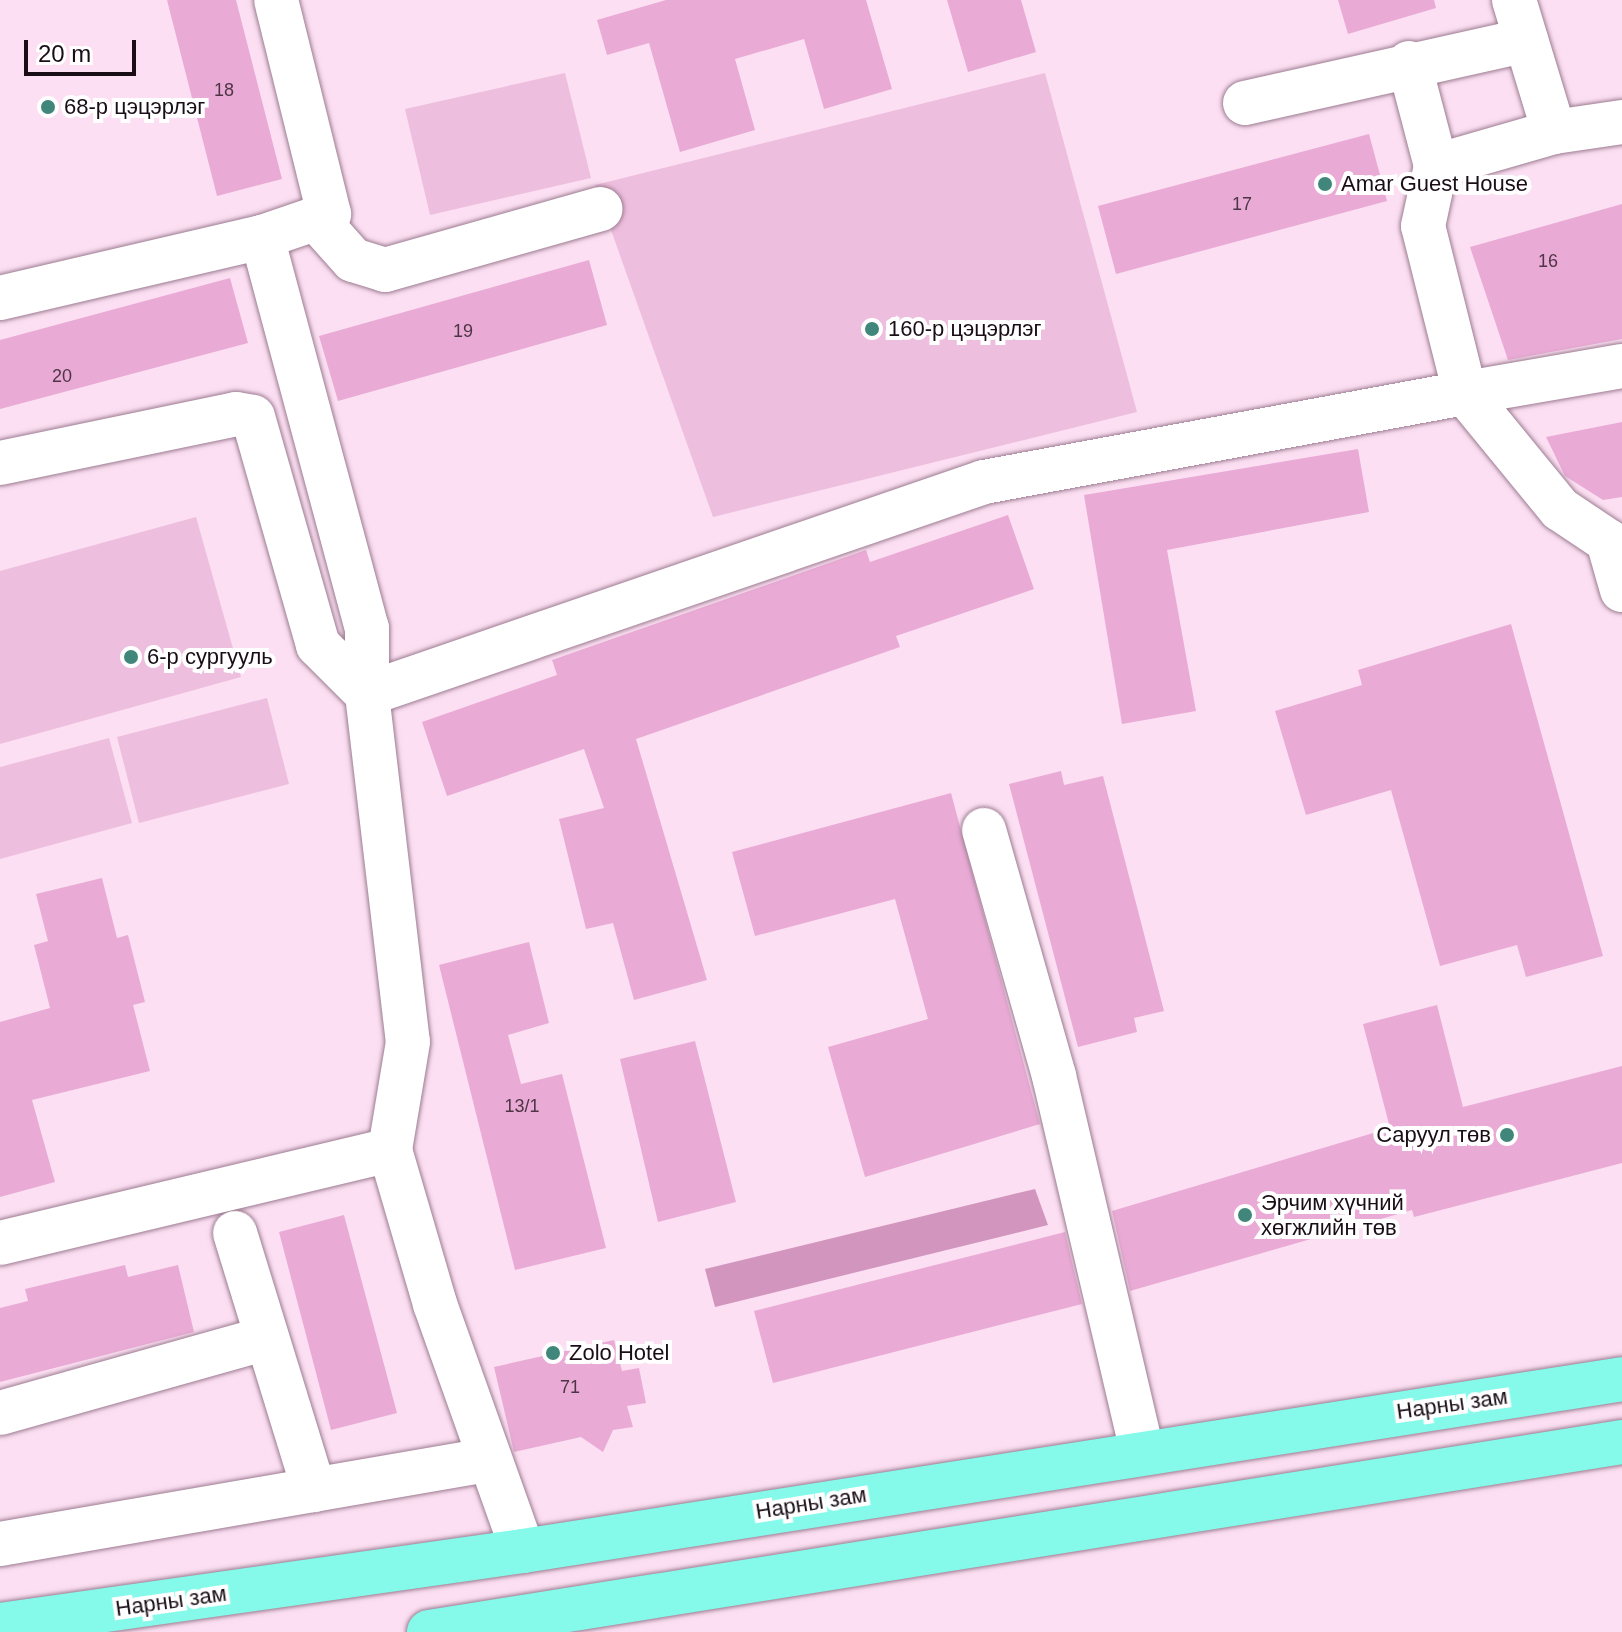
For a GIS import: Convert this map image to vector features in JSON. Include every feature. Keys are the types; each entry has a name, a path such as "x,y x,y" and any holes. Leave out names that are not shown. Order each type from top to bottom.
{"main road":[{"name":"Нарны зам","path":"0,1625 523,1551 1142,1450 1622,1379"},
{"path":"429,1632 1622,1442"},
{"path":"584,1607 540,1599 535,1577 621,1554 697,1522"}],"street":[{"path":"0,298 319,222 330,201 276,0"},
{"path":"1245,103 1409,63 1520,20 1554,132"},
{"path":"1409,63 1436,166 1423,226 1465,393 1560,509 1608,541 1622,590"},
{"path":"1436,166 1554,132 1622,122"},
{"path":"319,222 353,260 385,270 601,209"},
{"path":"262,237 367,628 367,694 408,1042 390,1150 523,1551"},
{"path":"367,694 984,482 1622,366"},
{"path":"0,463 236,414 253,417 318,645 367,694"},
{"path":"984,830 1054,1076 1142,1450"},
{"path":"0,1243 390,1150"},
{"path":"235,1233 314,1490"},
{"path":"0,1413 267,1338"},
{"path":"0,1544 490,1459"}],"shaded area":[{"path":"565,73 591,178 430,215 405,109"},
{"name":"160-р цэцэрлэг","path":"1045,73 1137,412 713,517 595,185"},
{"path":"196,517 241,677 0,744 0,571"},
{"path":"267,698 289,784 139,823 117,737"},
{"path":"109,738 132,823 0,859 0,767"},
{"path":"1035,1189 1048,1225 715,1307 705,1269"}],"building":[{"path":"167,0 236,0 282,179 217,196"},
{"path":"666,0 866,0 892,89 824,109 804,39 735,59 755,130 680,152 649,43 607,55 597,20"},
{"path":"947,0 1021,0 1036,52 968,72"},
{"path":"1338,0 1434,0 1436,8 1348,34"},
{"path":"1369,134 1387,201 1116,274 1098,206"},
{"path":"1622,204 1622,339 1508,360 1470,247"},
{"path":"589,260 607,325 338,401 319,336"},
{"path":"230,278 248,343 0,409 0,340"},
{"path":"1622,422 1622,497 1603,500 1565,476 1546,437"},
{"path":"1358,449 1369,512 1167,550 1196,711 1122,724 1084,495"},
{"path":"1008,515 1034,589 896,636 900,647 636,739 707,980 634,1000 613,923 586,929 559,819 604,808 584,749 447,796 422,722 557,675 552,660 866,550 870,562"},
{"path":"1511,624 1603,956 1526,977 1517,945 1440,966 1391,790 1306,815 1275,711 1362,685 1358,670"},
{"path":"1061,771 1064,785 1103,776 1164,1011 1134,1018 1137,1032 1078,1047 1009,784"},
{"path":"951,793 1040,1124 865,1177 828,1047 928,1019 895,899 755,936 732,852"},
{"path":"102,878 117,938 128,935 145,1002 133,1005 150,1071 32,1100 55,1182 0,1197 0,1022 50,1008 34,945 48,941 36,894"},
{"path":"529,942 549,1023 508,1035 521,1084 562,1074 606,1248 515,1270 439,965"},
{"path":"1437,1005 1463,1107 1622,1066 1622,1163 1414,1217 1412,1210 1130,1291 1112,1211 1390,1128 1363,1024"},
{"path":"695,1041 736,1202 658,1222 620,1059"},
{"path":"344,1215 397,1413 331,1430 279,1232"},
{"path":"1065,1232 1082,1304 773,1383 754,1311"},
{"path":"125,1265 128,1277 178,1265 194,1332 0,1382 0,1308 28,1301 25,1289"},
{"path":"614,1340 622,1371 639,1368 646,1403 627,1406 633,1427 613,1430 603,1452 581,1437 514,1452 494,1367"}],"place":[{"name":"68-р цэцэрлэг","path":"48,107"},
{"name":"Amar Guest House","path":"1325,184"},
{"name":"160-р цэцэрлэг","path":"872,329"},
{"name":"6-р сургууль","path":"131,657"},
{"name":"Саруул төв","path":"1507,1135"},
{"name":"Эрчим хүчний хөгжлийн төв","path":"1245,1215"},
{"name":"Zolo Hotel","path":"553,1353"}]}
